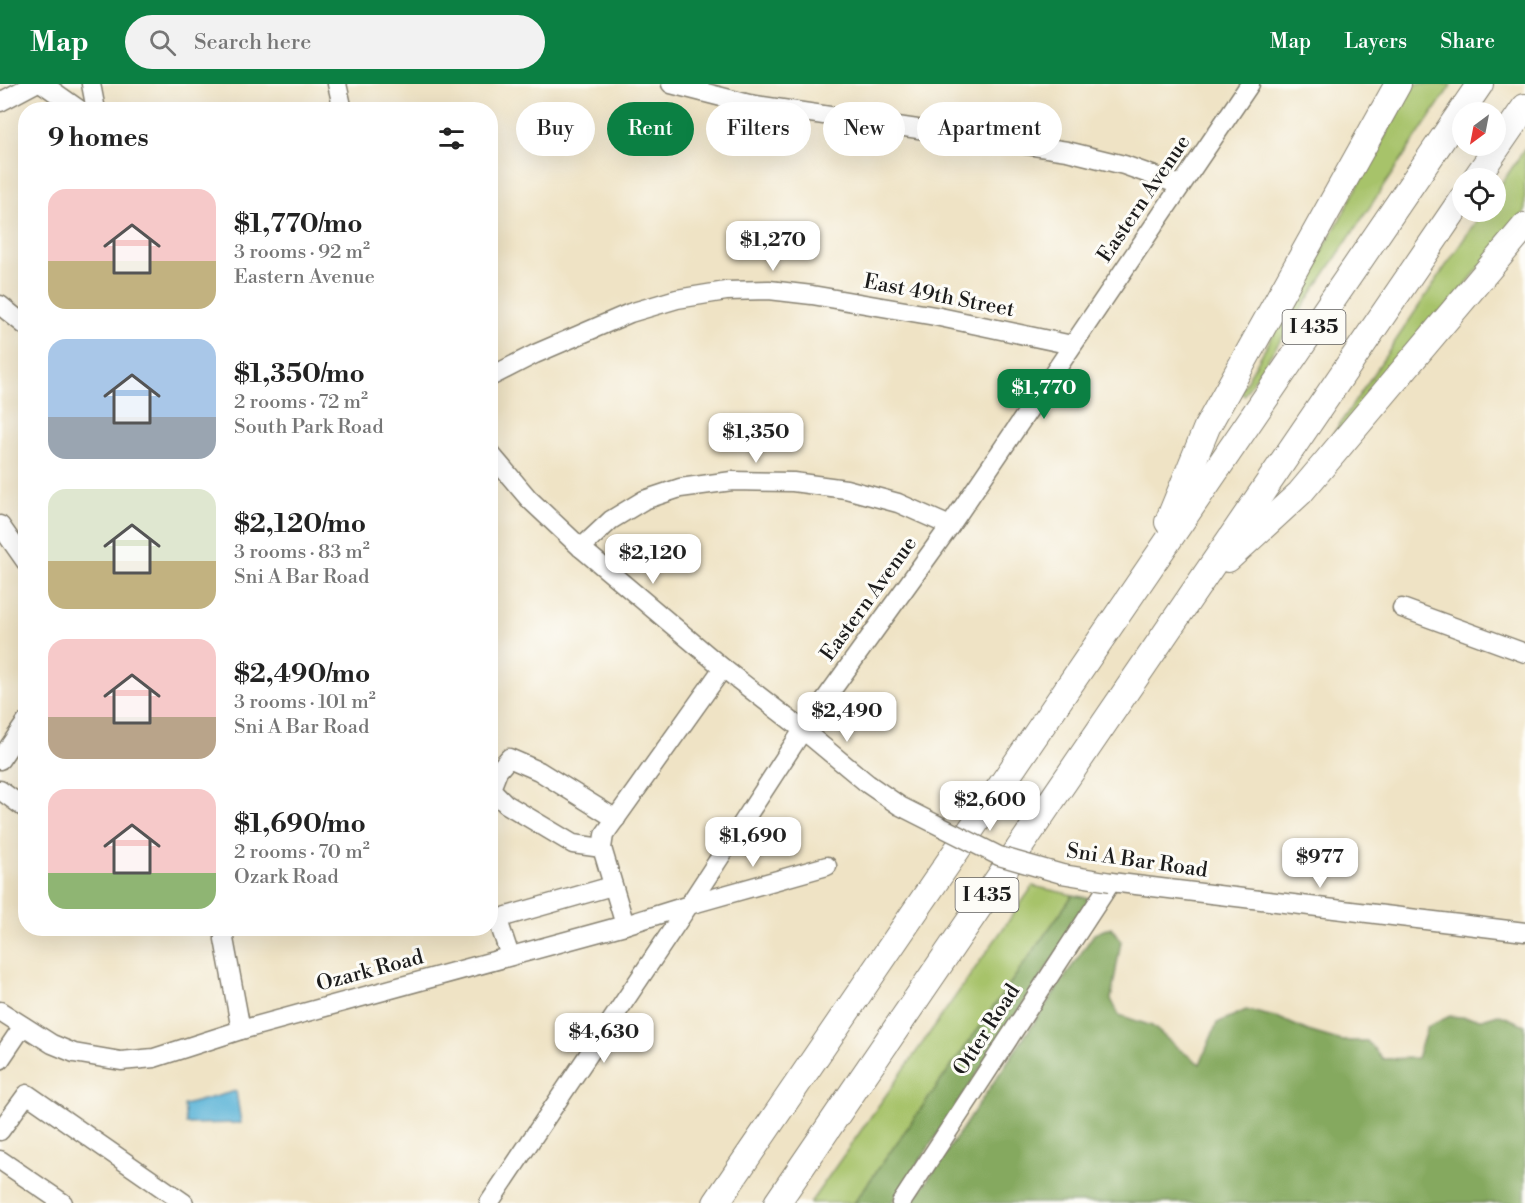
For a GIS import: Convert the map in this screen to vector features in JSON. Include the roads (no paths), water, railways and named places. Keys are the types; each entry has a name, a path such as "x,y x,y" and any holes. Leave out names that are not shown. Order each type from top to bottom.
{"highway":[{"path":"1148,570 1207,427 1398,84"},
{"name":"I 435","path":"716,1203 1480,84"},
{"path":"1483,168 1525,107"},
{"name":"I 435","path":"777,1203 1452,214"},
{"path":"1197,588 1300,493 1525,226"}],"street":[{"path":"0,102 34,84"},
{"path":"43,84 69,102"},
{"path":"91,84 94,102"},
{"path":"337,84 341,102"},
{"path":"671,84 749,104 1067,151 1124,165 1180,185"},
{"name":"Eastern Avenue","path":"489,1203 689,905 803,730 950,526 1250,84"},
{"name":"East 49th Street","path":"498,373 535,354 630,313 677,298 726,291 769,290 812,295 935,316 1072,345"},
{"path":"0,305 18,320"},
{"name":"Sni A Bar Road","path":"498,462 529,499 581,548 723,668 868,784 900,806 999,856 1062,874 1111,882 1525,932"},
{"path":"581,548 611,520 644,500 680,488 732,481 793,482 846,489 898,504 950,526"},
{"path":"0,525 18,551"},
{"path":"1402,608 1517,650"},
{"path":"625,925 602,848 604,836 723,668"},
{"path":"0,760 18,734"},
{"path":"498,771 509,758 539,771 616,819"},
{"path":"0,790 18,803"},
{"path":"498,796 506,804 573,844 602,848"},
{"name":"Ozark Road","path":"0,1011 52,1044 74,1053 121,1061 154,1058 241,1030 625,925 827,866"},
{"name":"Otter Road","path":"901,1203 1111,882"},
{"path":"510,956 500,926 501,920 507,916 612,886"},
{"path":"224,936 241,1030"},
{"path":"0,1060 23,1026"},
{"path":"0,1131 27,1094 184,1203"},
{"path":"0,1160 63,1203"}],"water":[{"path":"236,1091 241,1123 186,1124 184,1105"}]}
